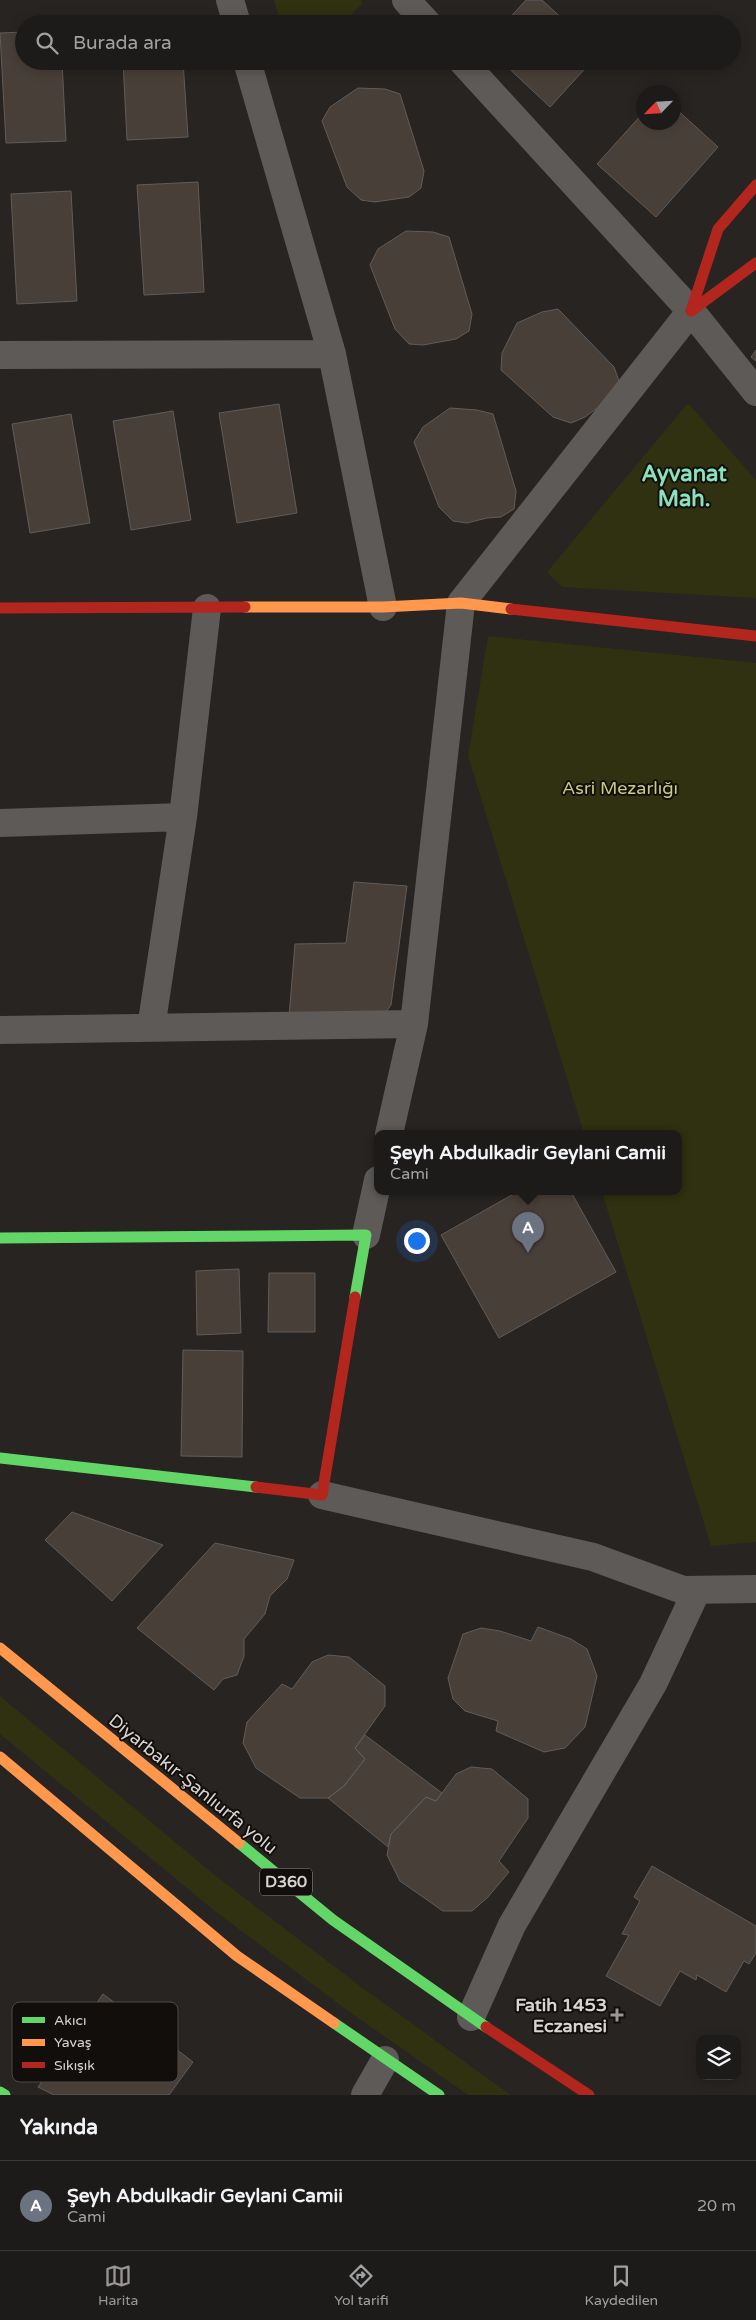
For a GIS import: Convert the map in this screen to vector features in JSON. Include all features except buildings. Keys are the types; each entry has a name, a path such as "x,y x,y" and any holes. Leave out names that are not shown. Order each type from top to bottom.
{"main road":[{"path":"691,311 718,229 756,185"},
{"path":"691,311 756,263"},
{"path":"0,608 383,607 462,603 756,636"},
{"path":"0,1238 366,1235 322,1495 0,1458"},
{"name":"Diyarbakır-Şanlıurfa yolu","path":"0,1648 333,1920 471,2017 589,2095"},
{"path":"0,1758 238,1956 385,2060 439,2095"},
{"path":"0,2092 5,2095"}],"street":[{"path":"230,0 234,15"},
{"path":"251,70 332,354 383,607"},
{"path":"470,70 691,311 756,392"},
{"path":"389,1130 414,1024 462,603 691,311"},
{"path":"0,354 332,354"},
{"path":"151,1028 183,817 207,608"},
{"path":"0,823 183,817"},
{"path":"0,1030 414,1024"},
{"path":"366,1235 375,1195"},
{"path":"322,1495 593,1557 683,1590 756,1589"},
{"path":"471,2017 512,1925 653,1684 698,1590"},
{"path":"365,2095 385,2060"}],"green space":[{"path":"274,0 361,0 362,4 351,15 278,15"},
{"path":"688,403 756,480 756,598 562,587 547,572"},
{"name":"Asri Mezarlığı","path":"488,636 756,663 756,1542 711,1546 603,1195 682,1195 682,1130 583,1130 468,756"},
{"path":"0,1696 217,1877 364,1989 511,2095 468,2095 351,2013 216,1912 0,1734"}],"traffic: fast":[{"path":"0,1238 366,1235 355,1297"},
{"path":"0,1458 256,1487"},
{"path":"239,1843 333,1920 486,2027"},
{"path":"334,2023 439,2095"},
{"path":"0,2092 5,2095"}],"traffic: slow":[{"path":"245,607 383,607 461,603 511,609"},
{"path":"0,1648 239,1843"},
{"path":"0,1757 237,1956 334,2023"}],"traffic: jam":[{"path":"691,311 718,229 756,185"},
{"path":"691,311 756,263"},
{"path":"0,608 245,607"},
{"path":"511,609 756,636"},
{"path":"256,1487 322,1495 355,1297"},
{"path":"486,2027 589,2095"}],"place":[{"name":"Şeyh Abdulkadir Geylani Camii","path":"528,1253"},
{"name":"Fatih 1453 Eczanesi","path":"617,2015"}],"district":[{"name":"Ayvanat Mah.","path":"684,486"}]}
